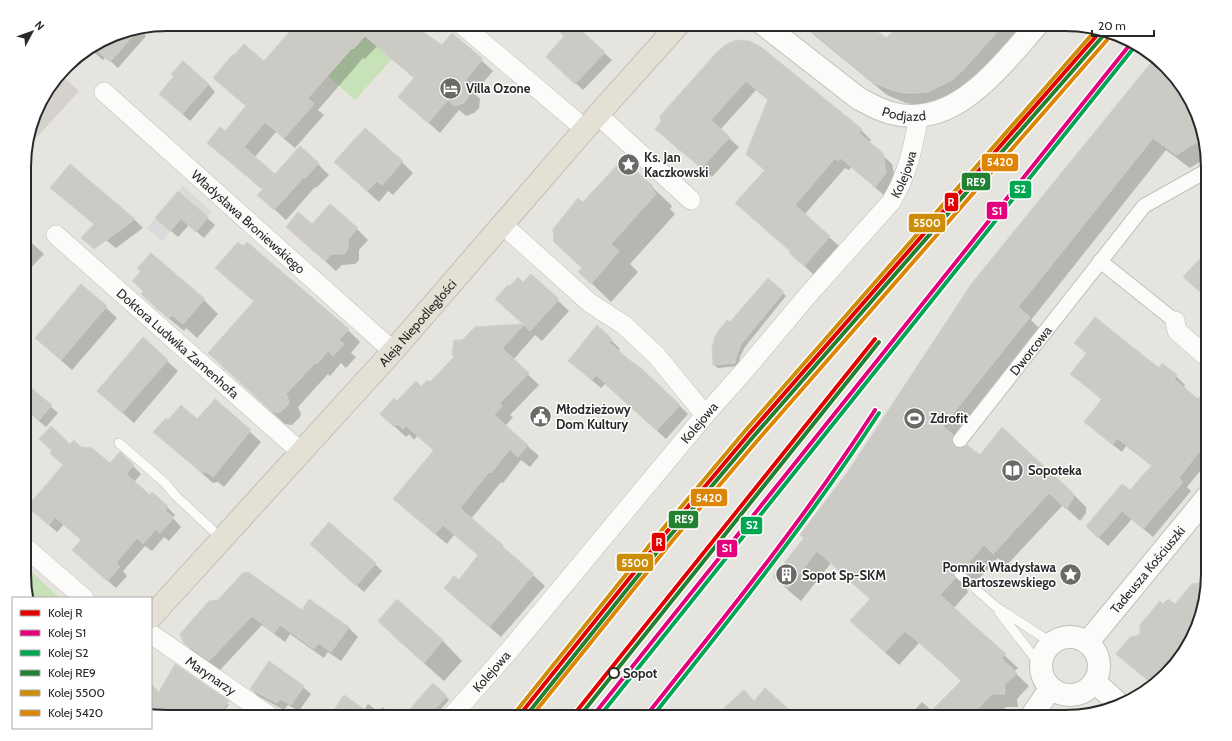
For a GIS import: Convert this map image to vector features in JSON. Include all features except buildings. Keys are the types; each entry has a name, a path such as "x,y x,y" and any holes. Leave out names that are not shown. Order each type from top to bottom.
{"main road":[{"name":"Aleja Niepodległości","path":"152,616 393,351 591,122 673,31"}],"street":[{"path":"470,31 691,200"},
{"name":"Podjazd","path":"772,31 858,98 875,108 892,114 906,116 919,116 944,110 968,97 981,87 1032,31"},
{"name":"Władysława Broniewskiego","path":"104,92 393,351"},
{"name":"Kolejowa","path":"457,710 514,645 705,415 746,370 808,295 891,202 907,171 914,146 919,116"},
{"name":"Dworcowa","path":"960,440 1144,206 1201,174"},
{"path":"502,224 590,303 624,325 657,356 705,415"},
{"name":"Doktora Ludwika Zamenhofa","path":"56,235 301,452"},
{"path":"1100,261 1175,321 1177,331 1201,352"},
{"name":"Tadeusza Kościuszki","path":"1087,643 1201,505"},
{"path":"31,552 83,597"},
{"name":"Marynarzy","path":"152,635 261,710"},
{"path":"1076,637 1087,643 1095,651 1099,661 1099,672 1094,682 1083,693 1075,695 1066,696 1050,688 1041,675 1040,665 1043,653 1052,643 1063,638 1076,637"},
{"path":"1094,682 1115,701"},
{"path":"1036,710 1050,688"}],"lane":[{"path":"119,443 165,483 176,496 222,539"},
{"path":"959,574 995,606 1052,643"},
{"path":"995,606 1040,665"}],"shaded area":[{"path":"64,78 79,91 34,140 41,115 54,91"},
{"path":"183,186 212,212 196,232 181,219 162,241 147,228"}],"green space":[{"path":"364,34 392,59 355,100 328,76 352,48 354,49 360,42"},
{"path":"31,571 59,597 33,597"}],"rail line":[{"name":"5500","path":"517,710 661,531 745,431 1092,34"},
{"name":"R","path":"524,710 665,534 749,434 1097,35"},
{"name":"RE9","path":"531,710 669,537 753,437 1102,37"},
{"name":"5420","path":"537,710 673,540 757,441 1107,40"},
{"name":"S1","path":"598,710 1128,47"},
{"name":"S2","path":"605,710 1133,49"},
{"name":"R","path":"578,710 875,339"},
{"name":"RE9","path":"585,710 879,342"},
{"name":"S1","path":"651,710 793,528 875,410"},
{"name":"S2","path":"658,710 798,530 879,413"}],"place":[{"name":"Villa Ozone","path":"450,88"},
{"name":"Ks. Jan Kaczkowski","path":"629,164"},
{"name":"Młodzieżowy Dom Kultury","path":"541,416"},
{"name":"Zdrofit","path":"914,418"},
{"name":"Sopoteka","path":"1013,470"},
{"name":"Pomnik Władysława Bartoszewskiego","path":"1071,574"},
{"name":"Sopot Sp-SKM","path":"786,575"},
{"name":"Sopot","path":"614,673"}]}
